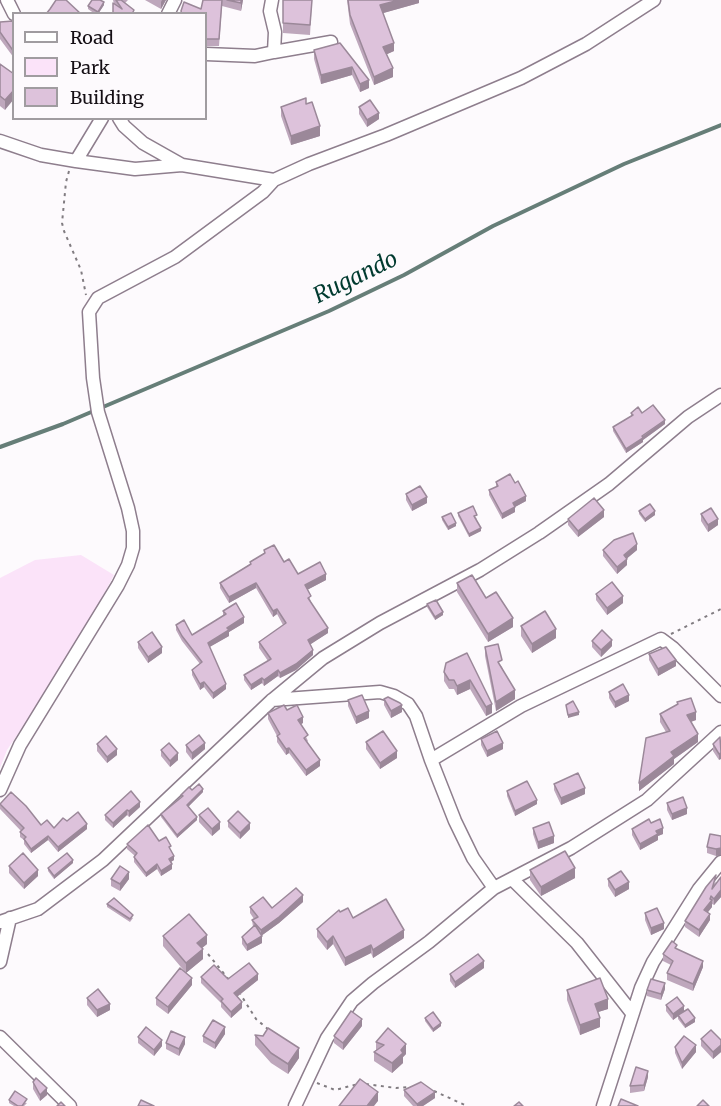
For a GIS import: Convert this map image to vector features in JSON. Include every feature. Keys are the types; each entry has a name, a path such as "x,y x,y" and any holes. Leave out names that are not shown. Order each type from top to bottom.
{"street":[{"path":"272,0 270,11 275,32 273,52"},
{"path":"0,789 20,745 118,585 128,566 133,548 133,531 128,508 98,412 93,378 89,312 99,298 169,260 263,192 274,180 521,78 586,44 654,0"},
{"path":"207,54 255,56 331,42"},
{"path":"76,161 101,120"},
{"path":"120,120 143,143 182,165"},
{"path":"0,141 32,152 76,161 135,169 182,165 274,180"},
{"path":"0,962 5,920 38,909 103,860 271,700 323,658 351,640 496,560 558,520 609,484 688,417 721,395"},
{"path":"431,760 521,706 661,639 721,696"},
{"path":"271,700 380,693 394,696 408,704 416,716 431,760 473,858 494,888"},
{"path":"295,1106 327,1038 352,1001 494,888 571,848 647,800 721,732"},
{"path":"603,1106 640,988 660,949 699,889 721,862"},
{"path":"513,879 577,943 632,1013"},
{"path":"0,1038 70,1106"}],"path":[{"path":"76,161 70,169 66,182 62,223 81,270 89,312"},
{"path":"661,639 721,609"},
{"path":"208,954 232,983"},
{"path":"239,991 256,1019 273,1033"},
{"path":"308,1079 335,1089 361,1084 396,1088 414,1087"},
{"path":"430,1089 467,1106"}],"green space":[{"path":"81,555 114,575 74,651 7,750 0,768 0,578 35,560"}],"building":[{"path":"56,0 66,0 79,12 47,12"},
{"path":"92,0 104,2 98,12 88,6"},
{"path":"116,0 121,0 134,10 133,12 113,12 113,3 122,9"},
{"path":"203,0 222,0 219,39 207,39 207,12 181,11 184,2 201,9"},
{"path":"283,0 312,0 310,25 283,23"},
{"path":"348,0 399,0 380,5 394,43 383,47 393,68 374,77 350,15"},
{"path":"12,21 12,49 0,32 0,22"},
{"path":"340,43 369,80 360,84 352,67 321,75 314,50"},
{"path":"0,64 12,73 12,92 5,100 0,96"},
{"path":"306,98 306,104 312,102 320,126 291,136 281,107"},
{"path":"370,100 379,113 367,120 359,107"},
{"path":"653,405 665,420 626,449 613,427 633,415 631,413 638,407 642,413"},
{"path":"510,474 515,483 518,481 526,496 513,503 515,507 502,514 489,490 498,486 496,482"},
{"path":"420,486 427,497 412,505 406,494"},
{"path":"594,498 604,510 578,531 568,519"},
{"path":"650,504 655,511 645,519 639,511"},
{"path":"473,506 477,515 474,516 481,528 469,534 458,513"},
{"path":"711,508 718,519 708,525 701,514"},
{"path":"451,513 456,523 448,527 442,517"},
{"path":"633,533 637,544 624,555 627,559 617,567 603,550 614,540"},
{"path":"274,545 284,562 289,559 298,574 320,562 326,574 305,585 311,596 308,598 328,628 308,640 313,650 296,664 280,673 278,670 264,680 262,678 251,685 244,675 271,659 259,642 286,623 277,609 273,611 256,583 229,597 220,583 251,564 250,562 265,553 264,550"},
{"path":"472,575 486,598 496,592 513,618 488,634 457,583"},
{"path":"612,582 623,596 607,608 596,594"},
{"path":"436,600 443,612 435,617 427,604"},
{"path":"236,603 244,617 208,643 226,684 213,693 204,682 200,684 192,670 202,662 176,625 184,620 192,635 226,614 223,611"},
{"path":"545,611 556,629 532,644 521,626"},
{"path":"602,630 612,640 601,650 592,641"},
{"path":"152,632 162,647 148,657 138,642"},
{"path":"498,644 502,660 498,662 515,690 496,702 485,647"},
{"path":"666,647 676,660 658,669 649,654"},
{"path":"467,653 492,704 486,707 470,680 457,686 454,680 449,680 444,672 446,663"},
{"path":"623,684 629,695 615,702 609,692"},
{"path":"362,695 369,711 356,717 348,700"},
{"path":"388,697 402,705 391,711 384,699"},
{"path":"691,698 696,712 687,715 698,734 671,752 674,756 639,783 646,738 670,731 660,714 678,704 677,702"},
{"path":"573,701 579,712 568,715 566,705"},
{"path":"284,705 287,710 297,705 303,717 298,720 308,735 304,738 320,760 306,770 277,736 280,734 268,713"},
{"path":"383,731 397,751 380,763 366,742"},
{"path":"497,731 503,743 487,751 481,739"},
{"path":"199,735 205,743 192,753 186,745"},
{"path":"106,736 117,749 107,757 97,744"},
{"path":"720,737 721,753 719,754 713,744"},
{"path":"169,743 178,753 170,761 161,750"},
{"path":"578,773 585,788 561,798 554,784"},
{"path":"527,781 537,800 515,811 507,791"},
{"path":"199,784 203,789 187,805 197,817 177,835 161,814 183,796 181,795 189,787 192,790"},
{"path":"131,791 140,802 113,823 105,815"},
{"path":"11,792 41,825 47,820 54,828 63,818 67,821 78,812 87,824 58,847 48,836 31,849 24,839 26,837 20,832 24,828 0,804"},
{"path":"683,797 687,808 672,814 667,803"},
{"path":"208,808 220,822 212,829 199,815"},
{"path":"238,811 250,823 240,833 228,821"},
{"path":"649,819 651,823 660,819 663,828 656,831 658,834 640,844 632,829"},
{"path":"549,822 554,836 538,842 533,828"},
{"path":"148,825 159,841 166,837 174,856 169,859 172,864 161,871 157,864 146,873 134,857 137,853 127,844"},
{"path":"710,834 721,836 721,848 707,847"},
{"path":"565,851 575,868 541,887 530,870"},
{"path":"23,853 38,870 24,883 9,866"},
{"path":"67,853 73,860 54,876 48,868"},
{"path":"120,866 129,872 120,884 111,879"},
{"path":"621,871 629,882 615,890 608,879"},
{"path":"716,875 712,889 721,877 721,890 714,899 711,896 712,900 704,910 710,914 699,930 685,921"},
{"path":"296,888 303,895 261,930 252,920 258,917 250,907 263,897 272,908"},
{"path":"114,898 133,915 130,919 107,904"},
{"path":"386,899 404,930 373,950 371,945 345,958 333,936 327,942 317,929 339,910 340,912 348,908 353,918"},
{"path":"657,908 664,923 651,928 645,913"},
{"path":"189,914 207,935 197,943 203,949 186,963 163,936"},
{"path":"255,925 262,936 247,945 242,937"},
{"path":"672,941 677,945 675,948 703,961 693,984 667,973 673,961 663,954"},
{"path":"478,954 484,961 455,982 450,974"},
{"path":"249,963 258,974 234,993 242,1002 231,1012 221,1001 223,999 201,977 214,965 228,979"},
{"path":"180,968 192,978 168,1007 156,998"},
{"path":"600,978 608,999 595,1004 600,1018 580,1025 567,990"},
{"path":"651,979 665,983 661,994 647,990"},
{"path":"98,989 110,1004 97,1010 87,998"},
{"path":"677,997 684,1006 673,1014 666,1005"},
{"path":"688,1009 695,1018 685,1025 678,1015"},
{"path":"351,1011 362,1019 343,1043 334,1036"},
{"path":"433,1012 441,1023 433,1029 425,1018"},
{"path":"213,1020 225,1027 215,1043 203,1036"},
{"path":"146,1027 162,1040 154,1050 138,1037"},
{"path":"268,1028 299,1048 288,1064 271,1053 255,1035 263,1036"},
{"path":"388,1028 406,1044 401,1050 403,1053 392,1063 374,1052 384,1045 376,1042"},
{"path":"711,1030 721,1040 721,1045 713,1052 701,1039"},
{"path":"171,1031 185,1037 179,1049 166,1043"},
{"path":"684,1036 696,1045 682,1063 675,1047"},
{"path":"636,1067 648,1071 644,1085 630,1086"},
{"path":"36,1078 47,1088 40,1095 33,1082"},
{"path":"360,1079 378,1092 367,1106 339,1106"},
{"path":"421,1082 435,1092 417,1104 404,1090"},
{"path":"15,1091 27,1099 22,1106 9,1100"},
{"path":"621,1099 638,1106 618,1106"},
{"path":"141,1100 154,1106 138,1106"},
{"path":"703,1100 709,1106 697,1106"}],"waterway":[{"name":"Rugando","path":"0,447 63,424 329,311 404,275 493,226 624,164 721,125"}]}
